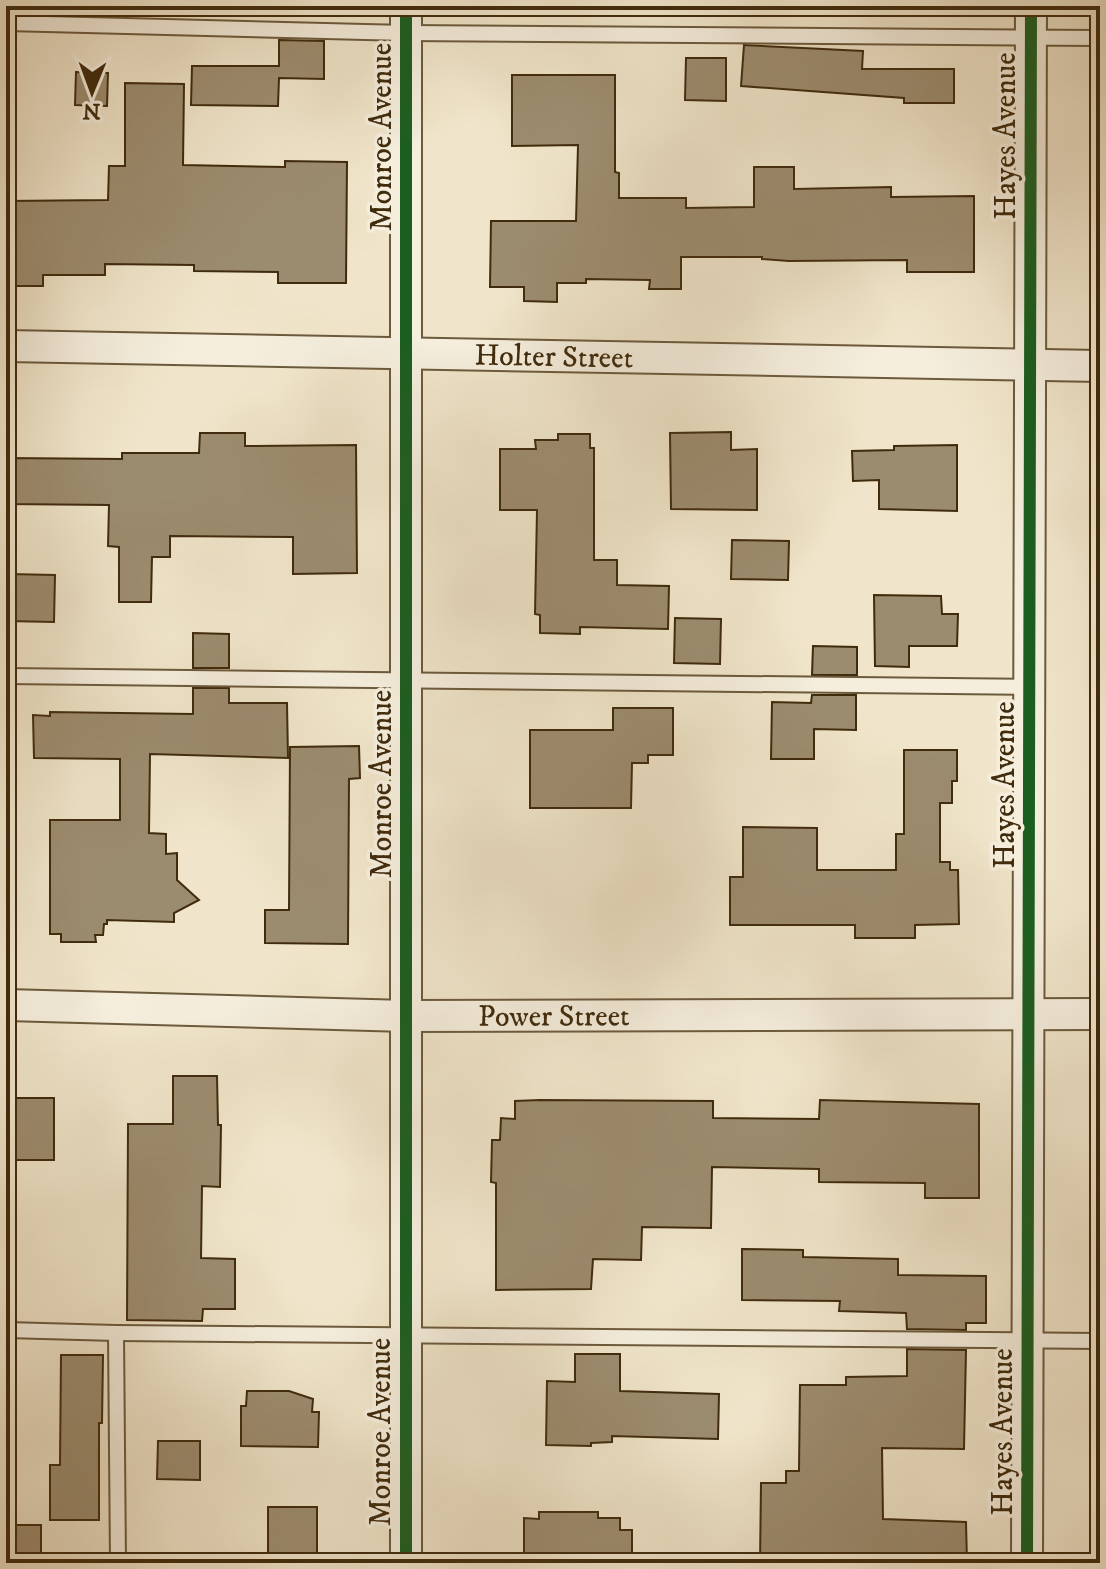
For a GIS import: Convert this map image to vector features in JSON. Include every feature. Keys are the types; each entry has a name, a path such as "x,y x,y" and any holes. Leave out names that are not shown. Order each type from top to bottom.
{"street":[{"name":"Hayes Avenue","path":"1027,1563 1031,6"},
{"name":"Monroe Avenue","path":"406,19 406,1563"},
{"name":"Holter Street","path":"6,346 1100,366"},
{"name":"Power Street","path":"6,1005 407,1016 1100,1014"}],"lane":[{"path":"6,23 406,19 1100,38"},
{"path":"6,676 1030,687"},
{"path":"6,1330 1100,1341"},
{"path":"116,1333 118,1563"}],"building":[{"path":"279,40 324,41 324,79 279,78 278,106 191,105 192,66 279,66"},
{"path":"744,45 863,51 862,69 954,69 954,103 904,103 904,98 741,86"},
{"path":"686,58 726,58 726,101 685,100"},
{"path":"76,72 108,73 107,106 75,105"},
{"path":"512,75 615,75 615,172 619,173 619,198 686,198 686,208 754,207 754,167 794,167 794,189 891,187 891,197 974,196 974,272 907,272 907,260 789,261 762,257 681,257 681,289 649,289 650,280 586,279 586,283 557,283 557,302 524,301 524,287 490,287 491,221 576,221 578,145 512,146"},
{"path":"125,83 184,84 183,165 285,167 285,161 347,162 346,283 278,283 278,272 194,271 194,265 105,264 105,275 43,275 43,286 6,286 6,201 108,200 109,166 125,166"},
{"path":"731,432 731,450 757,449 757,510 671,509 670,433"},
{"path":"200,433 245,433 245,446 356,445 357,573 293,574 293,537 170,536 170,557 152,557 151,602 119,602 119,547 108,546 109,505 6,504 6,458 122,459 122,453 199,453"},
{"path":"558,434 590,434 590,448 594,448 594,560 617,560 617,585 669,586 668,629 580,627 580,634 540,633 540,615 535,614 537,510 500,510 500,449 536,449 535,440 558,440"},
{"path":"957,445 957,511 879,509 879,480 853,481 852,451 894,450 894,446"},
{"path":"732,540 789,541 788,580 731,579"},
{"path":"8,574 55,575 54,622 7,621"},
{"path":"874,595 941,596 942,614 958,614 957,646 909,646 909,667 875,666"},
{"path":"675,618 721,619 720,664 674,663"},
{"path":"193,633 229,634 229,668 193,668"},
{"path":"813,646 857,647 857,675 812,675"},
{"path":"193,688 229,688 229,703 287,703 288,758 150,754 149,833 166,834 166,854 177,853 177,880 199,900 174,913 174,922 107,920 103,935 95,935 96,942 61,942 61,934 50,934 50,820 120,820 120,759 34,758 33,715 50,716 50,712 193,714"},
{"path":"812,695 856,695 856,730 814,729 814,759 771,759 772,702 811,703"},
{"path":"613,708 673,708 673,755 648,755 648,763 632,763 631,808 530,808 530,730 613,730"},
{"path":"359,746 360,778 349,779 348,944 265,943 265,910 289,910 290,747"},
{"path":"904,750 957,750 957,781 952,781 952,803 940,803 940,862 950,862 950,870 958,870 959,924 915,925 915,938 855,938 855,925 730,925 730,877 743,877 743,827 817,828 817,870 896,870 896,834 904,834"},
{"path":"173,1076 217,1076 218,1125 221,1125 220,1187 202,1186 201,1258 235,1259 235,1309 203,1309 202,1321 127,1320 128,1124 173,1124"},
{"path":"6,1098 54,1098 54,1160 6,1160"},
{"path":"820,1100 979,1104 979,1198 925,1198 925,1183 819,1182 819,1169 712,1167 711,1228 642,1227 641,1260 593,1259 591,1289 496,1290 496,1183 491,1182 492,1140 500,1140 501,1118 515,1119 515,1101 713,1101 713,1118 819,1119"},
{"path":"742,1249 803,1250 803,1257 898,1259 898,1275 986,1276 986,1323 966,1323 966,1330 907,1329 906,1313 839,1311 840,1301 742,1300"},
{"path":"907,1349 966,1350 964,1449 882,1448 883,1519 966,1522 967,1563 760,1563 761,1483 786,1483 786,1471 799,1471 800,1385 846,1385 846,1377 907,1376"},
{"path":"575,1354 620,1354 620,1391 719,1394 718,1439 612,1436 612,1442 591,1443 591,1446 546,1445 547,1381 575,1382"},
{"path":"61,1355 103,1355 99,1520 50,1520 50,1465 60,1465"},
{"path":"247,1391 289,1391 313,1399 312,1412 319,1412 318,1447 241,1446 241,1406 246,1406"},
{"path":"158,1441 200,1441 200,1480 157,1479"},
{"path":"268,1507 317,1507 317,1563 268,1563"},
{"path":"539,1512 598,1512 598,1518 620,1518 620,1530 632,1530 632,1563 524,1563 524,1518 539,1519"},
{"path":"6,1525 41,1525 41,1563 6,1563"}],"cycle path":[{"path":"406,6 406,1563"},
{"path":"1027,1563 1031,6"}]}
